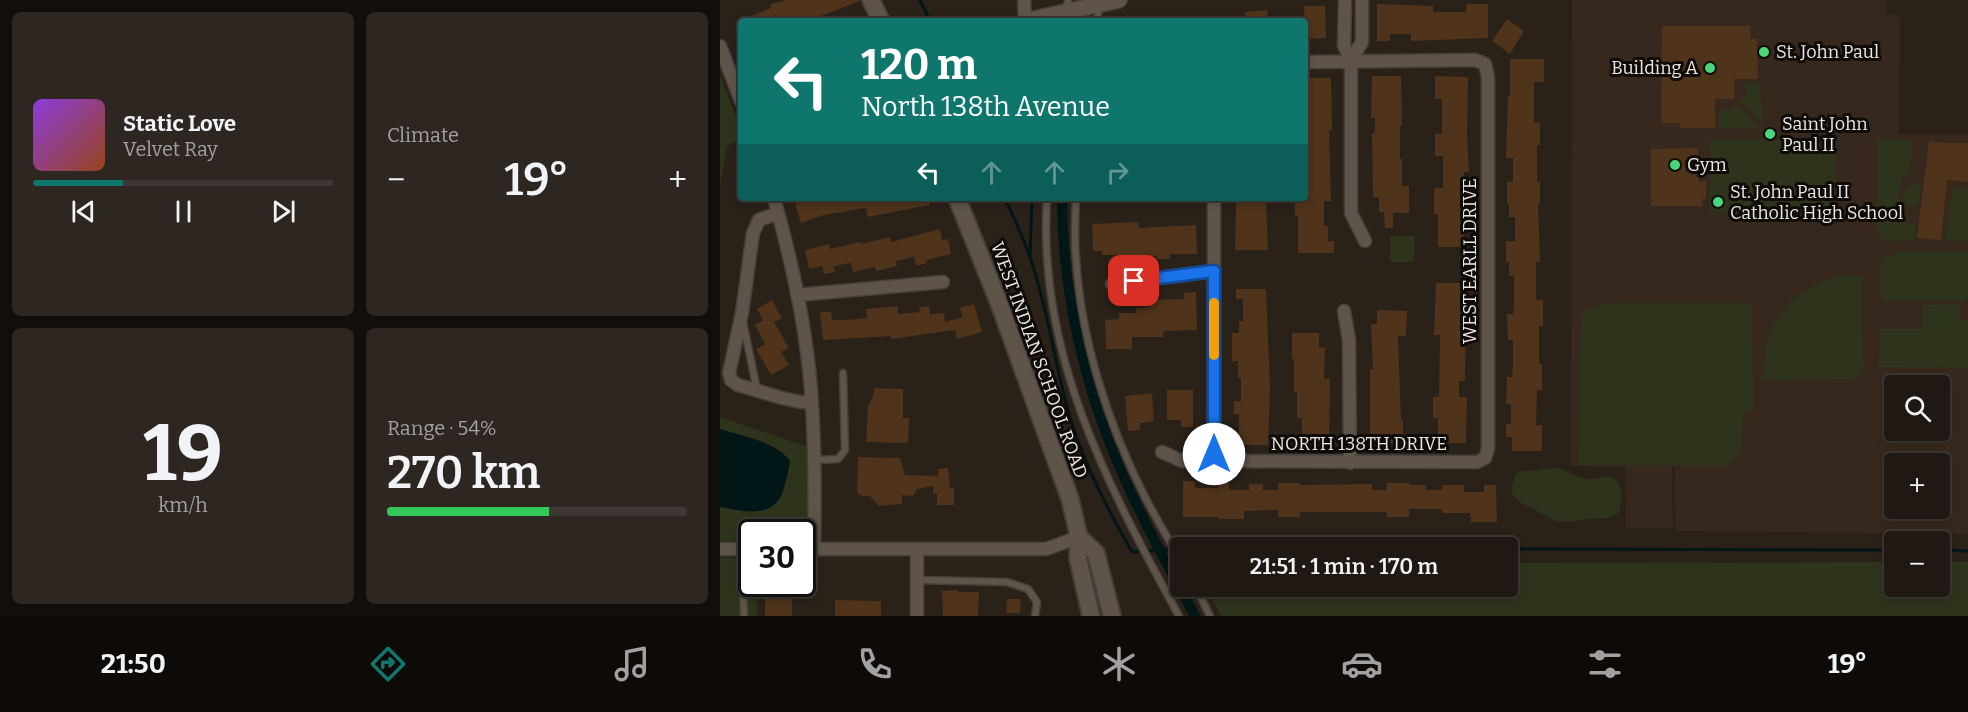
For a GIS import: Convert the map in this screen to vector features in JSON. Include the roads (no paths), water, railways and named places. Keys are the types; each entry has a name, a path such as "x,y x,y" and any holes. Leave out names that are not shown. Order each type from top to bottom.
{"main road":[{"path":"871,0 880,18"},
{"name":"WEST INDIAN SCHOOL ROAD","path":"958,201 996,293 1070,499 1079,537 1078,558 1091,616"},
{"name":"WEST INDIAN SCHOOL ROAD","path":"1079,537 1096,553 1112,616"}],"street":[{"path":"1024,0 1025,18"},
{"path":"1038,18 1069,11 1098,8 1119,0"},
{"path":"1345,0 1344,46 1352,60"},
{"path":"1362,0 1362,42 1352,60 1351,213 1365,241"},
{"path":"720,46 736,71"},
{"path":"1308,62 1352,60"},
{"name":"WEST EARLL DRIVE","path":"1352,60 1475,60 1485,64 1488,77 1488,449 1485,458"},
{"path":"775,201 797,295 806,348 815,460 810,519"},
{"path":"1214,201 1214,461"},
{"path":"778,213 759,220 755,226 742,313 729,373 731,380 738,385 782,398 812,402"},
{"path":"1112,284 1214,271"},
{"path":"797,295 943,282"},
{"path":"1344,310 1350,340 1350,463"},
{"name":"NORTH 138TH DRIVE","path":"1162,452 1182,461 1478,462 1485,458"},
{"path":"816,550 1046,549 1079,537"},
{"path":"720,549 738,549"},
{"path":"917,549 917,616"}],"lane":[{"path":"1047,201 1050,282 1057,333 1080,412 1093,446 1179,616"},
{"path":"1076,201 1075,256 1079,290 1088,335 1107,406 1125,456 1144,496 1170,542"},
{"path":"742,313 757,390"},
{"path":"815,460 838,459 845,450 843,373"},
{"path":"917,580 1007,582 1028,589 1037,602 1035,616"},
{"path":"744,616 745,597"},
{"path":"1200,597 1210,616"}],"waterway":[{"path":"920,0 929,18"},
{"path":"1081,18 1084,0"},
{"path":"1006,201 1036,276 1069,414 1088,467 1132,552 1170,550"},
{"path":"1030,256 1032,201"},
{"path":"1062,201 1066,271 1072,307 1088,379 1099,414 1134,499 1195,616"},
{"path":"1518,549 1884,550"},
{"path":"1950,550 1968,551"}],"place":[{"name":"St. John Paul","path":"1764,52"},
{"name":"Building A","path":"1710,68"},
{"name":"Saint John Paul II","path":"1770,134"},
{"name":"Gym","path":"1675,165"},
{"name":"St. John Paul II Catholic High School","path":"1718,202"}]}
